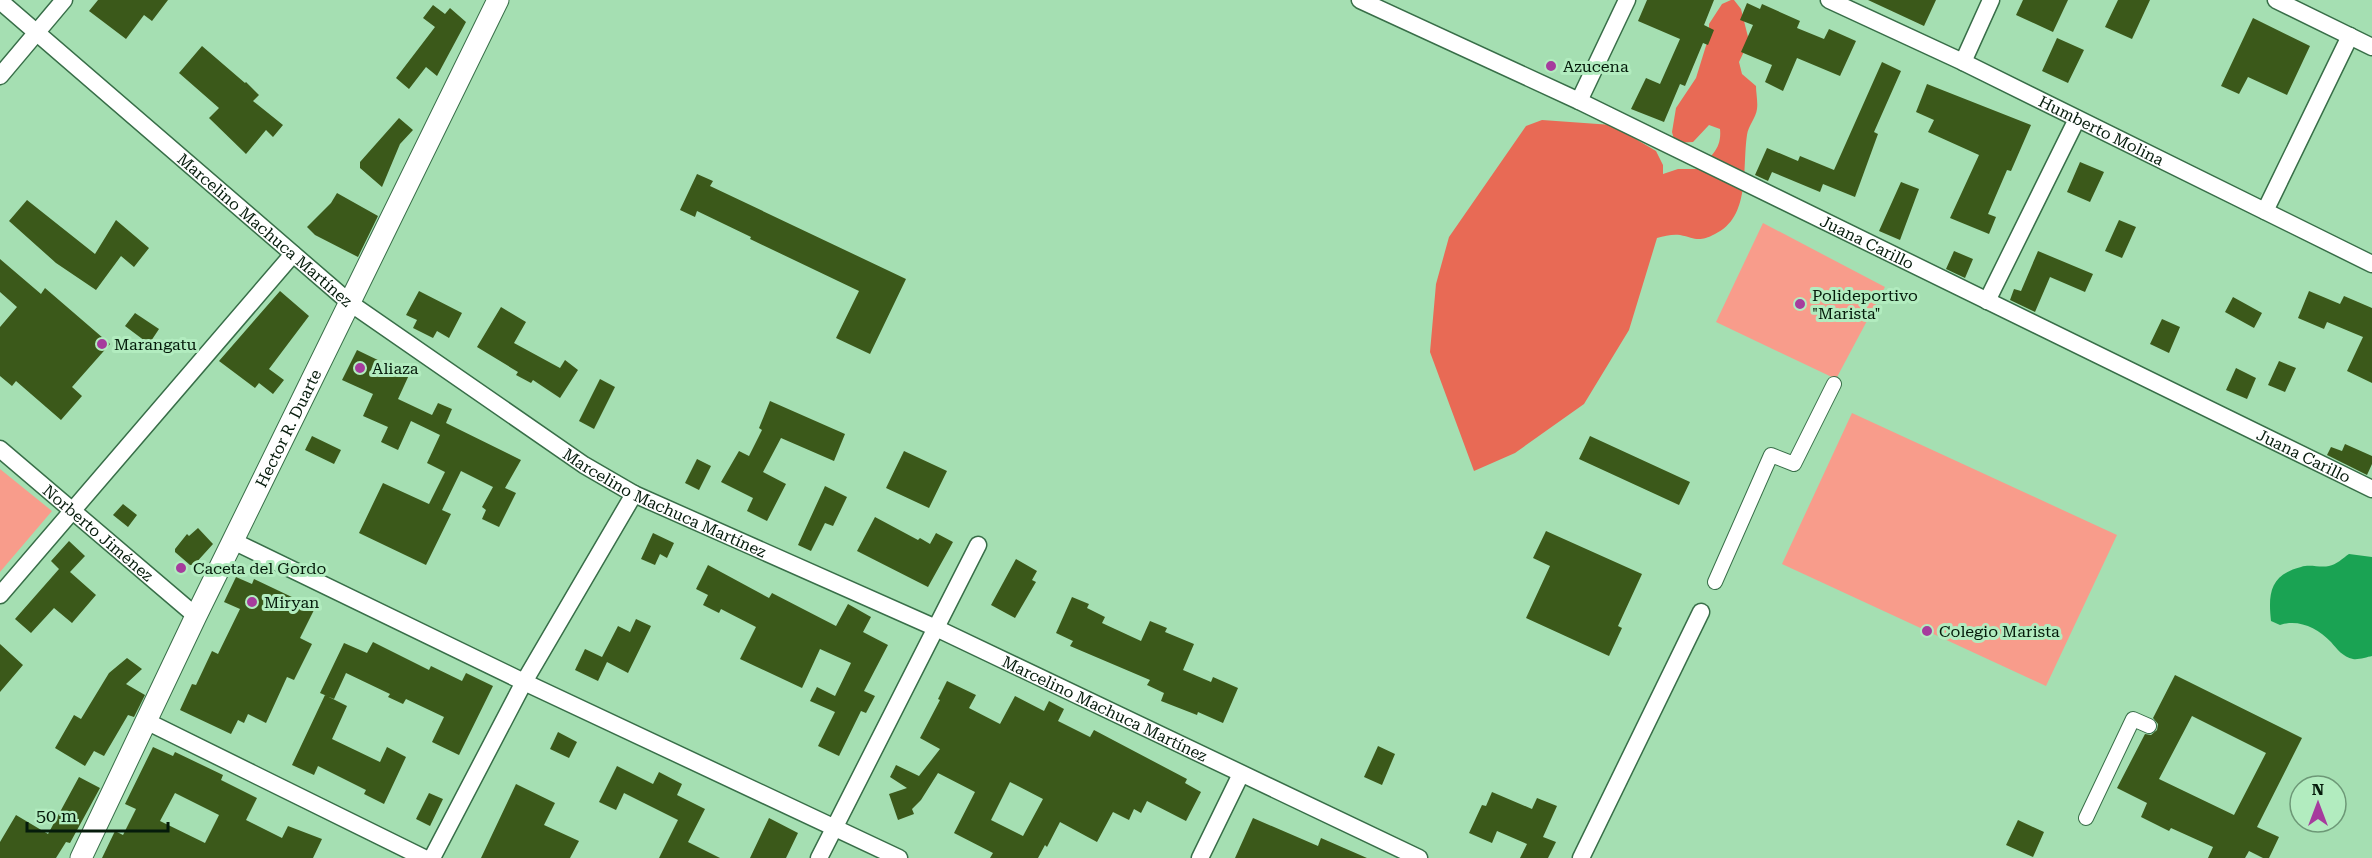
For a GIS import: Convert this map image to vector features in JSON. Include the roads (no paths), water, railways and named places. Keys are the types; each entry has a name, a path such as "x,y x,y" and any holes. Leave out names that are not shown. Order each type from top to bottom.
{"street":[{"path":"0,76 64,0"},
{"name":"Hector R. Duarte","path":"81,858 196,616 498,0"},
{"name":"Juana Carillo","path":"1360,0 1579,101 2372,489"},
{"path":"1579,101 1627,0"},
{"name":"Humberto Molina","path":"1829,0 1963,62 2372,264"},
{"path":"1963,62 1991,0"},
{"path":"2276,0 2372,47"},
{"name":"Marcelino Machuca Martínez","path":"0,1 350,303 584,465 634,494 936,628 1419,858"},
{"path":"2265,211 2350,36"},
{"path":"1987,301 2078,118"},
{"path":"0,595 293,254"},
{"path":"1715,582 1770,455 1794,464 1834,384"},
{"name":"Norberto Jiménez","path":"0,449 196,616"},
{"path":"432,858 524,682 634,494"},
{"path":"233,541 524,682 899,858"},
{"path":"819,858 978,545"},
{"path":"1581,858 1701,612"},
{"path":"2086,818 2133,719 2149,726"},
{"path":"146,721 424,858"},
{"path":"1200,858 1241,774"}],"place":[{"name":"Azucena","path":"1551,66"},
{"name":"Polideportivo \"Marista\"","path":"1800,304"},
{"name":"Marangatu","path":"102,344"},
{"name":"Aliaza","path":"360,368"},
{"name":"Caceta del Gordo","path":"181,568"},
{"name":"Miryan","path":"252,602"},
{"name":"Colegio Marista","path":"1927,631"}]}
